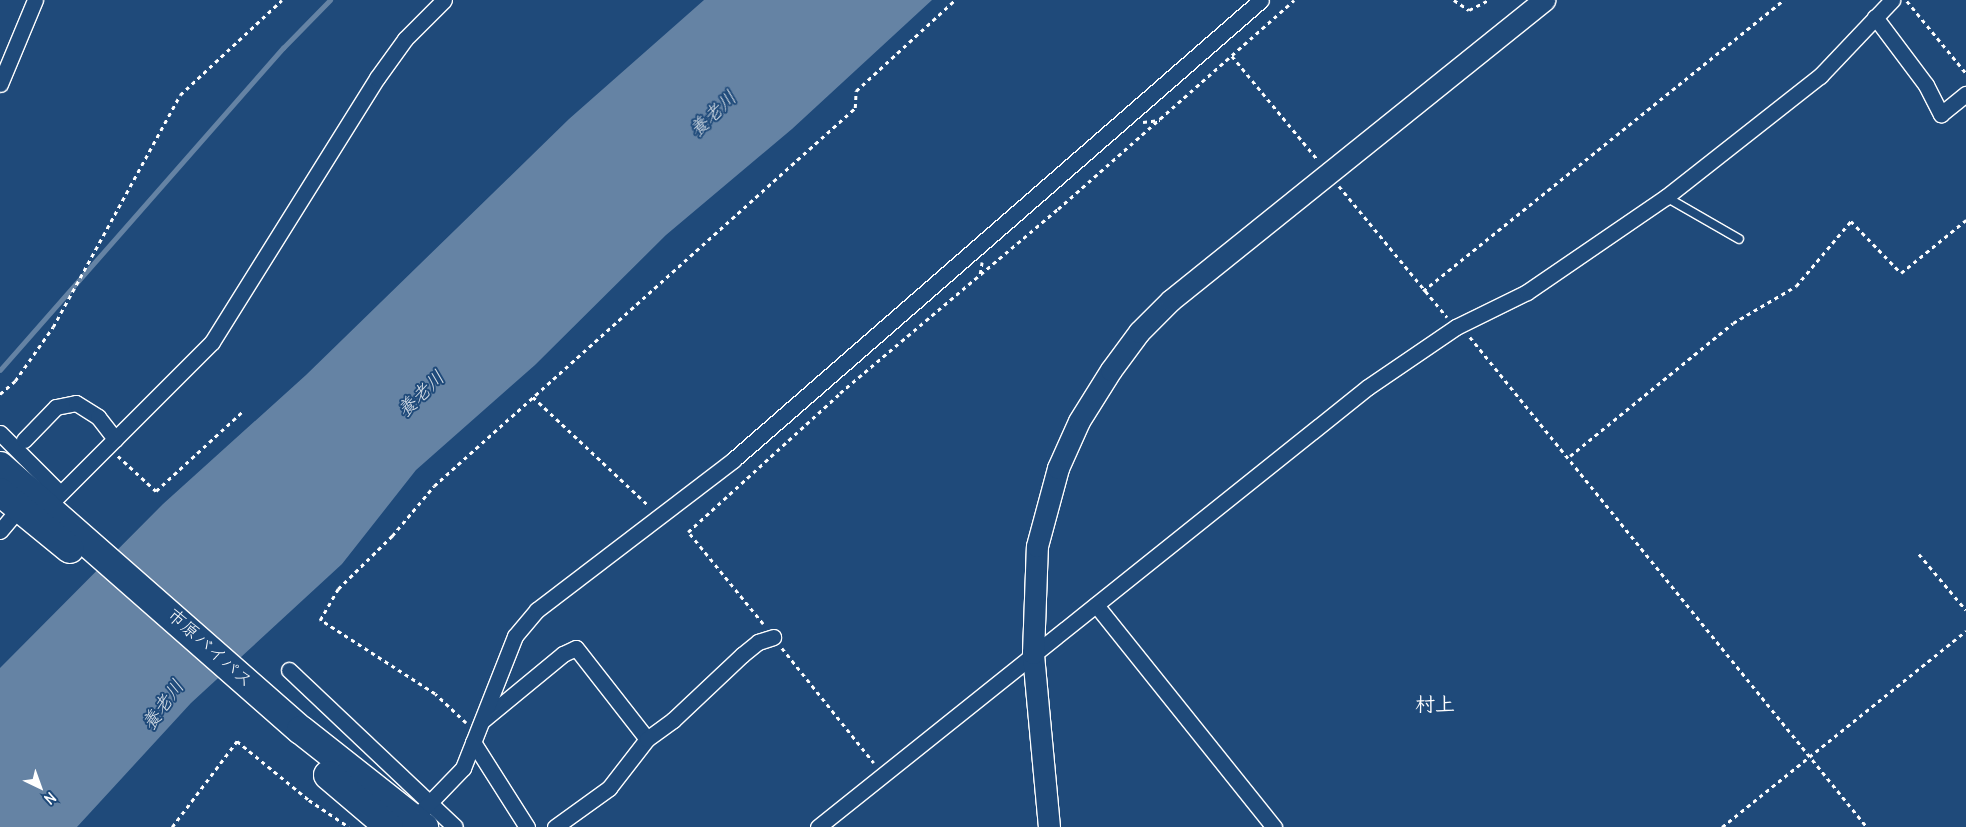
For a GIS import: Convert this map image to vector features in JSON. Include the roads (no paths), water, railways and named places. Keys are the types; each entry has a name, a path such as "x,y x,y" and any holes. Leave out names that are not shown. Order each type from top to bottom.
{"highway":[{"name":"市原バイパス","path":"0,466 54,499 64,531"},
{"name":"市原バイパス","path":"9,500 64,531 295,735 412,821"}],"street":[{"path":"0,84 35,0"},
{"path":"0,433 54,499 112,443 212,342 377,78 405,39 444,0"},
{"path":"412,821 463,768 515,636 537,610 661,518 1122,125 1261,0"},
{"path":"1049,827 1033,653 1037,546 1058,468 1079,421 1110,370 1139,332 1171,300 1544,0"},
{"path":"818,827 884,776 1033,653 1096,605 1368,387 1456,327 1526,292 1666,197 1820,76 1892,0"},
{"path":"1875,17 1926,85 1941,114 1966,94"},
{"path":"24,440 56,408 76,403 98,416 112,443"},
{"path":"0,531 9,500"},
{"path":"1096,605 1274,827"},
{"path":"555,827 609,788 647,739 673,720 742,655 758,642 773,637"},
{"path":"476,733 562,654 576,648 647,739"},
{"path":"289,670 412,821 455,827"},
{"path":"476,733 526,827"}],"lane":[{"path":"1666,197 1739,239"}],"water":[{"name":"養老川","path":"704,0 932,0 792,129 666,235 535,365 416,470 342,564 191,703 77,827 0,827 0,668 163,504 306,375 569,119"}],"waterway":[{"path":"0,370 283,48 330,0"}],"district":[{"name":"村上","path":"1435,703"}]}
